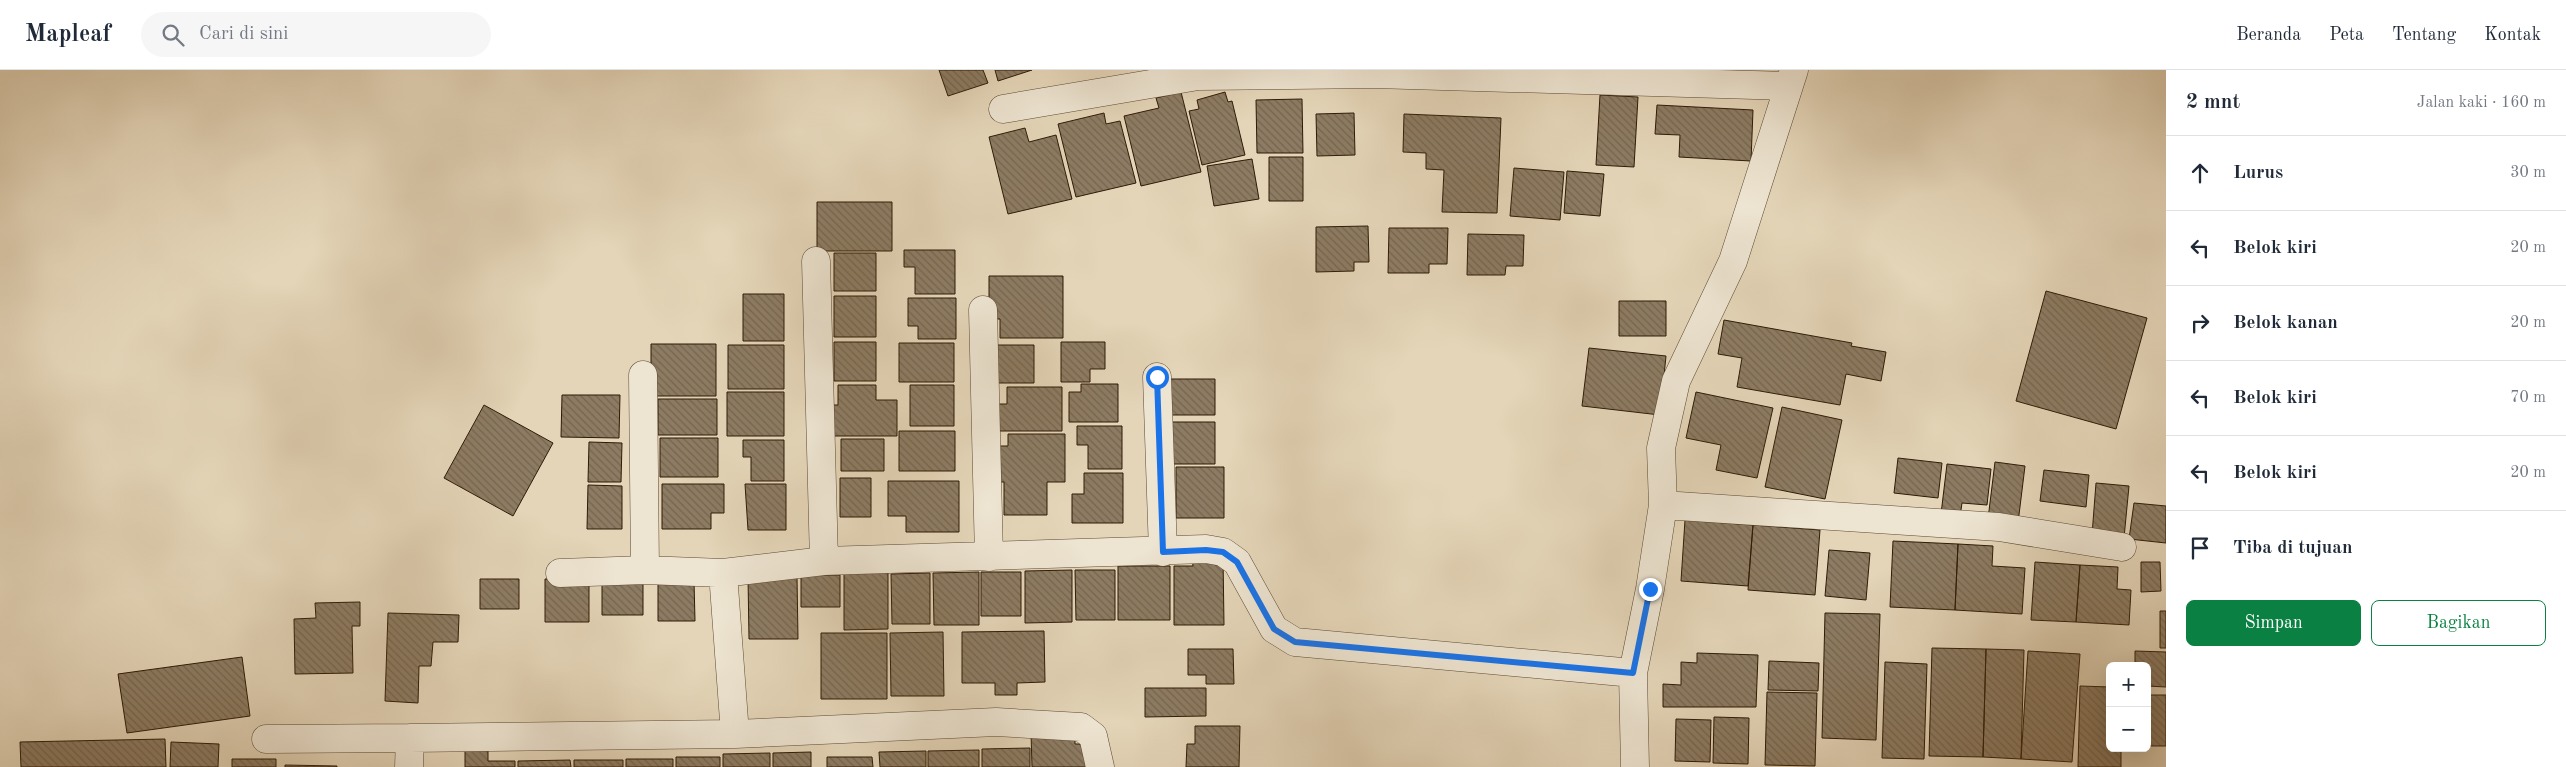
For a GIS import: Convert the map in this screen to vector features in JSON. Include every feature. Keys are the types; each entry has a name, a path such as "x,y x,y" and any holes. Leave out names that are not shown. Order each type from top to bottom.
{"street":[{"path":"1003,109 1198,76 1385,74 1791,78 1733,261 1676,380 1662,448 1663,505 1650,589 1633,673 1634,767"},
{"path":"816,261 824,561"},
{"path":"982,310 989,557"},
{"path":"643,375 645,570"},
{"path":"1157,377 1163,552"},
{"path":"1663,505 1999,527 2122,547"},
{"path":"560,573 645,570 723,573 824,561 1206,550 1223,552 1237,562 1274,629 1295,642 1633,673"},
{"path":"723,573 735,734"},
{"path":"266,739 735,734 996,722 1081,727 1093,736 1100,767"},
{"path":"409,767 410,738"}],"building":[{"path":"939,70 983,70 988,83 948,96"},
{"path":"995,70 1032,70 998,81"},
{"path":"1181,92 1201,172 1141,186 1124,116 1159,108 1156,98"},
{"path":"1225,92 1228,102 1232,101 1245,155 1202,165 1189,111 1199,109 1197,100"},
{"path":"1600,95 1638,97 1634,167 1596,165"},
{"path":"1302,99 1303,153 1257,153 1256,100"},
{"path":"1657,105 1753,110 1751,161 1679,157 1680,135 1655,134"},
{"path":"1104,113 1106,124 1120,121 1136,183 1076,197 1058,124"},
{"path":"1354,113 1355,155 1317,156 1316,114"},
{"path":"1404,114 1501,118 1497,213 1442,212 1444,170 1426,169 1426,153 1403,152"},
{"path":"1025,128 1029,142 1056,135 1072,199 1008,214 989,137"},
{"path":"1269,157 1303,157 1303,201 1269,201"},
{"path":"1252,159 1259,199 1214,206 1207,166"},
{"path":"1514,168 1564,172 1560,220 1510,216"},
{"path":"1567,171 1604,174 1600,216 1564,213"},
{"path":"817,202 892,202 892,251 817,251"},
{"path":"1368,226 1369,262 1354,262 1354,271 1316,272 1316,227"},
{"path":"1389,228 1448,228 1447,264 1429,264 1429,273 1388,273"},
{"path":"1468,234 1524,235 1523,266 1506,266 1505,275 1467,275"},
{"path":"904,250 955,250 955,294 915,294 915,267 904,267"},
{"path":"834,253 876,253 876,291 834,291"},
{"path":"989,276 1063,276 1063,338 1000,338 1000,319 989,319"},
{"path":"2046,291 2147,318 2116,429 2016,401"},
{"path":"743,294 784,294 784,341 743,341"},
{"path":"834,296 876,296 876,337 834,337"},
{"path":"908,298 956,298 956,339 918,339 918,326 908,326"},
{"path":"1619,301 1666,301 1666,336 1619,336"},
{"path":"1724,320 1852,343 1851,346 1886,352 1881,381 1846,374 1840,405 1737,387 1742,358 1718,354"},
{"path":"834,342 876,342 876,381 834,381"},
{"path":"1061,342 1105,342 1105,369 1090,369 1090,382 1061,382"},
{"path":"899,343 954,343 954,382 899,382"},
{"path":"651,344 716,344 716,396 651,396"},
{"path":"728,345 784,345 784,389 728,389"},
{"path":"990,345 1034,345 1034,383 990,383"},
{"path":"1589,348 1666,356 1660,415 1582,406"},
{"path":"1169,379 1215,379 1215,415 1169,415"},
{"path":"1081,384 1118,384 1118,422 1069,422 1069,392 1081,392"},
{"path":"838,385 876,385 876,400 897,400 897,436 825,436 825,405 838,405"},
{"path":"910,385 954,385 954,426 910,426"},
{"path":"1007,387 1062,387 1062,431 992,431 992,404 1007,404"},
{"path":"727,392 784,392 784,436 727,436"},
{"path":"1696,392 1773,408 1757,478 1716,470 1721,445 1686,438"},
{"path":"562,395 620,395 619,438 561,437"},
{"path":"658,399 717,399 717,435 658,435"},
{"path":"484,405 553,443 513,516 444,478"},
{"path":"1782,407 1842,420 1825,499 1765,487"},
{"path":"1172,422 1215,422 1215,464 1172,464"},
{"path":"1077,426 1122,426 1122,469 1088,469 1088,445 1077,445"},
{"path":"899,431 955,431 955,471 899,471"},
{"path":"1008,434 1065,434 1065,482 1047,482 1047,515 1004,515 1004,482 991,482 991,446 1008,446"},
{"path":"660,438 718,438 718,477 660,477"},
{"path":"841,439 884,439 884,471 841,471"},
{"path":"743,440 784,440 784,481 751,481 751,457 743,457"},
{"path":"589,442 622,443 621,482 588,482"},
{"path":"1898,458 1942,463 1938,498 1894,493"},
{"path":"1995,462 2025,466 2018,523 1988,519"},
{"path":"1947,464 1991,469 1987,505 1962,503 1960,517 1941,514"},
{"path":"1176,467 1224,467 1224,518 1176,518"},
{"path":"2044,470 2089,475 2086,507 2040,501"},
{"path":"1084,473 1123,473 1123,523 1072,523 1072,494 1084,494"},
{"path":"840,478 871,478 871,517 840,517"},
{"path":"888,481 959,481 959,532 906,532 906,516 888,516"},
{"path":"2096,483 2129,486 2124,538 2092,535"},
{"path":"662,484 724,484 724,513 711,513 711,529 662,529"},
{"path":"745,484 786,484 786,530 748,530"},
{"path":"588,485 622,486 622,529 587,529"},
{"path":"2134,503 2166,506 2166,543 2129,539"},
{"path":"1685,520 1753,525 1748,586 1681,581"},
{"path":"1753,525 1820,530 1815,595 1748,590"},
{"path":"1893,541 1958,544 1955,610 1890,607"},
{"path":"1958,544 1993,546 1992,566 2025,568 2022,614 1955,610"},
{"path":"1829,550 1870,553 1866,600 1825,596"},
{"path":"1192,557 1223,557 1224,625 1174,625 1174,566 1193,566"},
{"path":"2035,562 2080,565 2076,622 2031,620"},
{"path":"2141,562 2160,562 2161,591 2141,592"},
{"path":"888,563 888,629 844,630 844,571"},
{"path":"2080,565 2118,567 2117,589 2131,590 2129,625 2076,622"},
{"path":"1118,566 1170,566 1170,620 1118,620"},
{"path":"1072,570 1072,622 1025,623 1025,571"},
{"path":"1075,570 1115,570 1115,620 1076,620"},
{"path":"979,572 979,625 934,625 933,573"},
{"path":"981,572 1021,572 1021,616 981,616"},
{"path":"930,573 930,624 892,624 891,574"},
{"path":"801,575 840,575 840,607 801,607"},
{"path":"748,577 797,577 798,639 749,639"},
{"path":"480,579 519,579 519,609 480,609"},
{"path":"545,579 589,579 589,622 545,622"},
{"path":"602,580 643,580 643,615 602,615"},
{"path":"658,581 694,581 695,621 658,621"},
{"path":"360,602 360,626 352,626 353,673 295,674 294,619 316,618 315,603"},
{"path":"2160,611 2166,611 2166,648 2160,648"},
{"path":"388,613 459,615 458,642 433,642 431,666 419,666 418,703 385,701"},
{"path":"1825,613 1880,614 1876,740 1822,738"},
{"path":"1044,631 1045,682 1017,683 1017,695 995,695 995,683 962,683 962,632"},
{"path":"943,632 944,696 891,696 890,633"},
{"path":"821,633 887,633 887,699 821,699"},
{"path":"1932,648 1986,649 1983,757 1929,756"},
{"path":"1188,649 1233,649 1234,684 1206,684 1206,675 1188,675"},
{"path":"1986,649 2024,650 2021,759 1983,757"},
{"path":"2028,651 2080,654 2072,762 2021,759"},
{"path":"2135,651 2166,652 2166,687 2151,686 2151,662 2135,662"},
{"path":"1697,653 1758,655 1756,707 1663,707 1663,684 1681,685 1681,662 1697,663"},
{"path":"242,657 250,716 127,733 118,674"},
{"path":"1769,661 1819,663 1818,691 1768,690"},
{"path":"1885,662 1927,664 1924,759 1882,758"},
{"path":"2080,686 2106,687 2106,752 2121,752 2121,767 2078,767"},
{"path":"1145,688 1206,688 1206,716 1145,717"},
{"path":"1767,692 1817,693 1815,766 1765,765"},
{"path":"2151,695 2166,695 2166,746 2151,746"},
{"path":"1714,717 1749,718 1748,764 1713,763"},
{"path":"1676,719 1711,720 1710,762 1675,761"},
{"path":"1195,726 1240,726 1239,767 1186,767 1187,744 1195,744"},
{"path":"1031,733 1075,733 1075,744 1088,744 1089,767 1032,767"},
{"path":"165,739 166,767 21,767 20,742"},
{"path":"171,742 219,744 218,767 170,767"},
{"path":"465,746 488,746 488,761 515,761 515,767 465,767"},
{"path":"1030,748 1030,767 982,767 982,749"},
{"path":"979,750 979,767 928,767 928,751"},
{"path":"926,751 926,767 880,767 879,752"},
{"path":"811,752 811,767 773,767 773,753"},
{"path":"770,753 770,767 723,767 723,754"},
{"path":"676,757 720,757 720,767 676,767"},
{"path":"827,757 872,757 873,767 827,767"},
{"path":"232,759 276,759 276,767 232,767"},
{"path":"626,759 673,759 673,767 626,767"},
{"path":"570,760 571,767 518,767 518,761"},
{"path":"574,760 623,760 623,767 574,767"},
{"path":"285,765 337,766 337,767 285,767"}],"route":[{"path":"1157,377 1163,552 1206,550 1223,552 1237,562 1244,578 1274,629 1295,642 1633,673 1650,589"}]}
